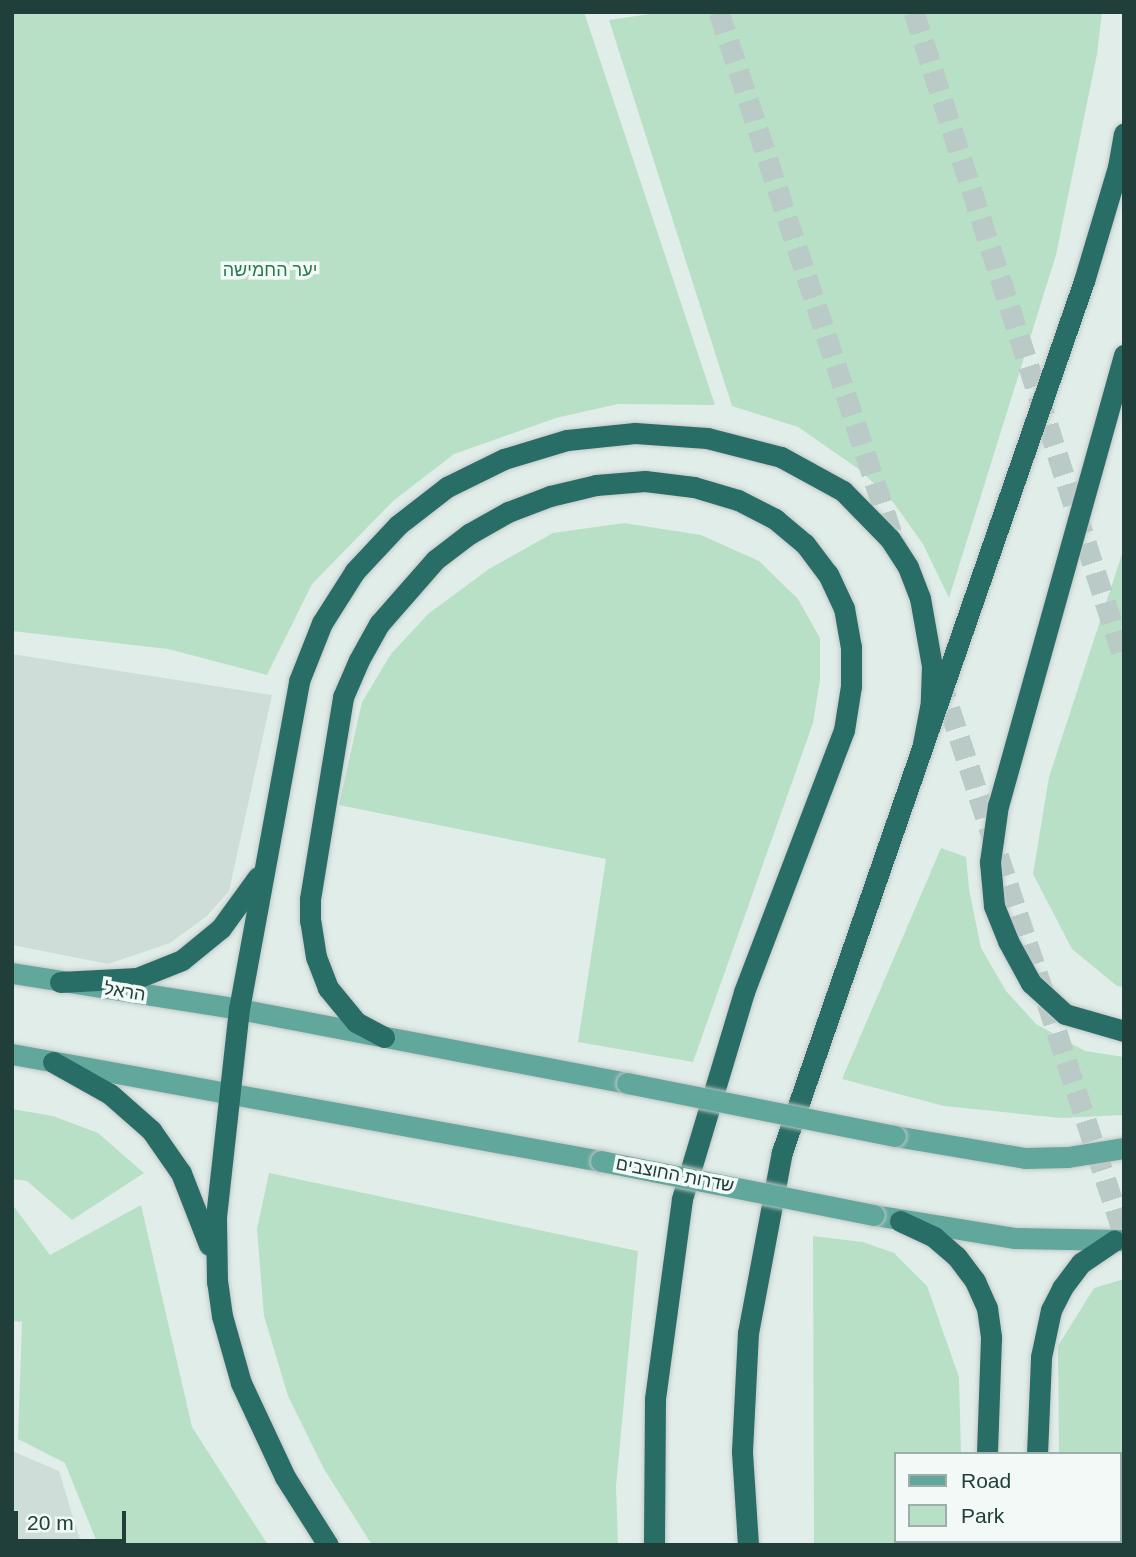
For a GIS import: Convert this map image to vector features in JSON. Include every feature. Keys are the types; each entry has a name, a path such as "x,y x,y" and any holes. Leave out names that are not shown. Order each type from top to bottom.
{"highway":[{"path":"748,1545 742,1451 748,1333 782,1152 1084,281 1118,167 1124,134"},
{"path":"1124,355 1001,793 989,862 994,905 1008,941 1031,983 1065,1014 1124,1031"},
{"path":"217,1282 216,1217 227,1093 239,1009 299,681 322,623 355,571 398,525 447,487 504,459 567,440 635,433 707,438 781,457 844,491 890,539 908,567 920,598 932,666 931,702 923,744"},
{"path":"384,1037 356,1022 328,988 316,957 310,920 310,899 343,697 379,624 435,561 469,534 508,512 550,496 596,485 645,481 694,487 738,500 775,519 805,544 828,574 844,608 851,646 851,687 844,730 744,992 682,1199 655,1399 654,1545"},
{"path":"60,982 137,978 182,960 199,949 234,914 265,863"},
{"path":"53,1062 121,1102 151,1130 181,1173 202,1222 231,1350 254,1415 285,1477 328,1545"},
{"path":"900,1221 934,1237 957,1257 975,1281 987,1308 991,1338 987,1452"},
{"path":"1037,1452 1041,1357 1051,1310 1062,1288 1082,1263 1119,1240"}],"main road":[{"name":"הראל","path":"12,973 239,1009"},
{"path":"239,1009 895,1136 1024,1158 1068,1157 1124,1148"},
{"path":"12,1054 227,1093"},
{"name":"שדרות החוצבים","path":"227,1093 601,1161 900,1221 1015,1238 1119,1240"}],"shaded area":[{"path":"12,654 272,695 229,891 207,916 170,943 108,964 12,945"},
{"path":"12,1451 59,1471 80,1540 74,1545 12,1545"}],"green space":[{"name":"יער החמישה","path":"12,12 584,12 715,405 618,404 556,418 454,454 393,501 312,584 267,675 168,649 12,631"},
{"path":"664,12 1102,12 1097,54 1056,255 949,598 923,544 893,502 860,470 798,427 732,406 609,20"},
{"path":"624,523 701,535 759,561 798,599 820,638 820,680 813,723 693,1062 578,1042 606,859 339,805 362,702 391,654 428,614 489,569 553,533"},
{"path":"1124,548 1124,987 1117,986 1072,949 1033,874 1049,777"},
{"path":"941,848 966,857 969,889 981,948 1006,991 1036,1024 1085,1051 1124,1057 1124,1115 1061,1118 944,1106 842,1079"},
{"path":"12,1109 53,1116 98,1133 144,1173 72,1220 27,1181 12,1179"},
{"path":"269,1173 638,1251 616,1486 618,1545 372,1545 324,1469 288,1396 264,1316 257,1229"},
{"path":"12,1204 50,1255 141,1205 192,1427 268,1545 98,1545 65,1463 18,1439 22,1322 12,1321"},
{"path":"813,1236 863,1242 894,1253 927,1286 959,1377 961,1452 894,1452 894,1543 961,1545 814,1545"},
{"path":"1124,1279 1124,1545 1060,1545 1122,1543 1122,1452 1059,1452 1058,1346 1094,1288"}],"tunnel":[{"path":"719,12 897,549"},
{"path":"914,12 1124,660"},
{"path":"940,679 1124,1235"}]}
